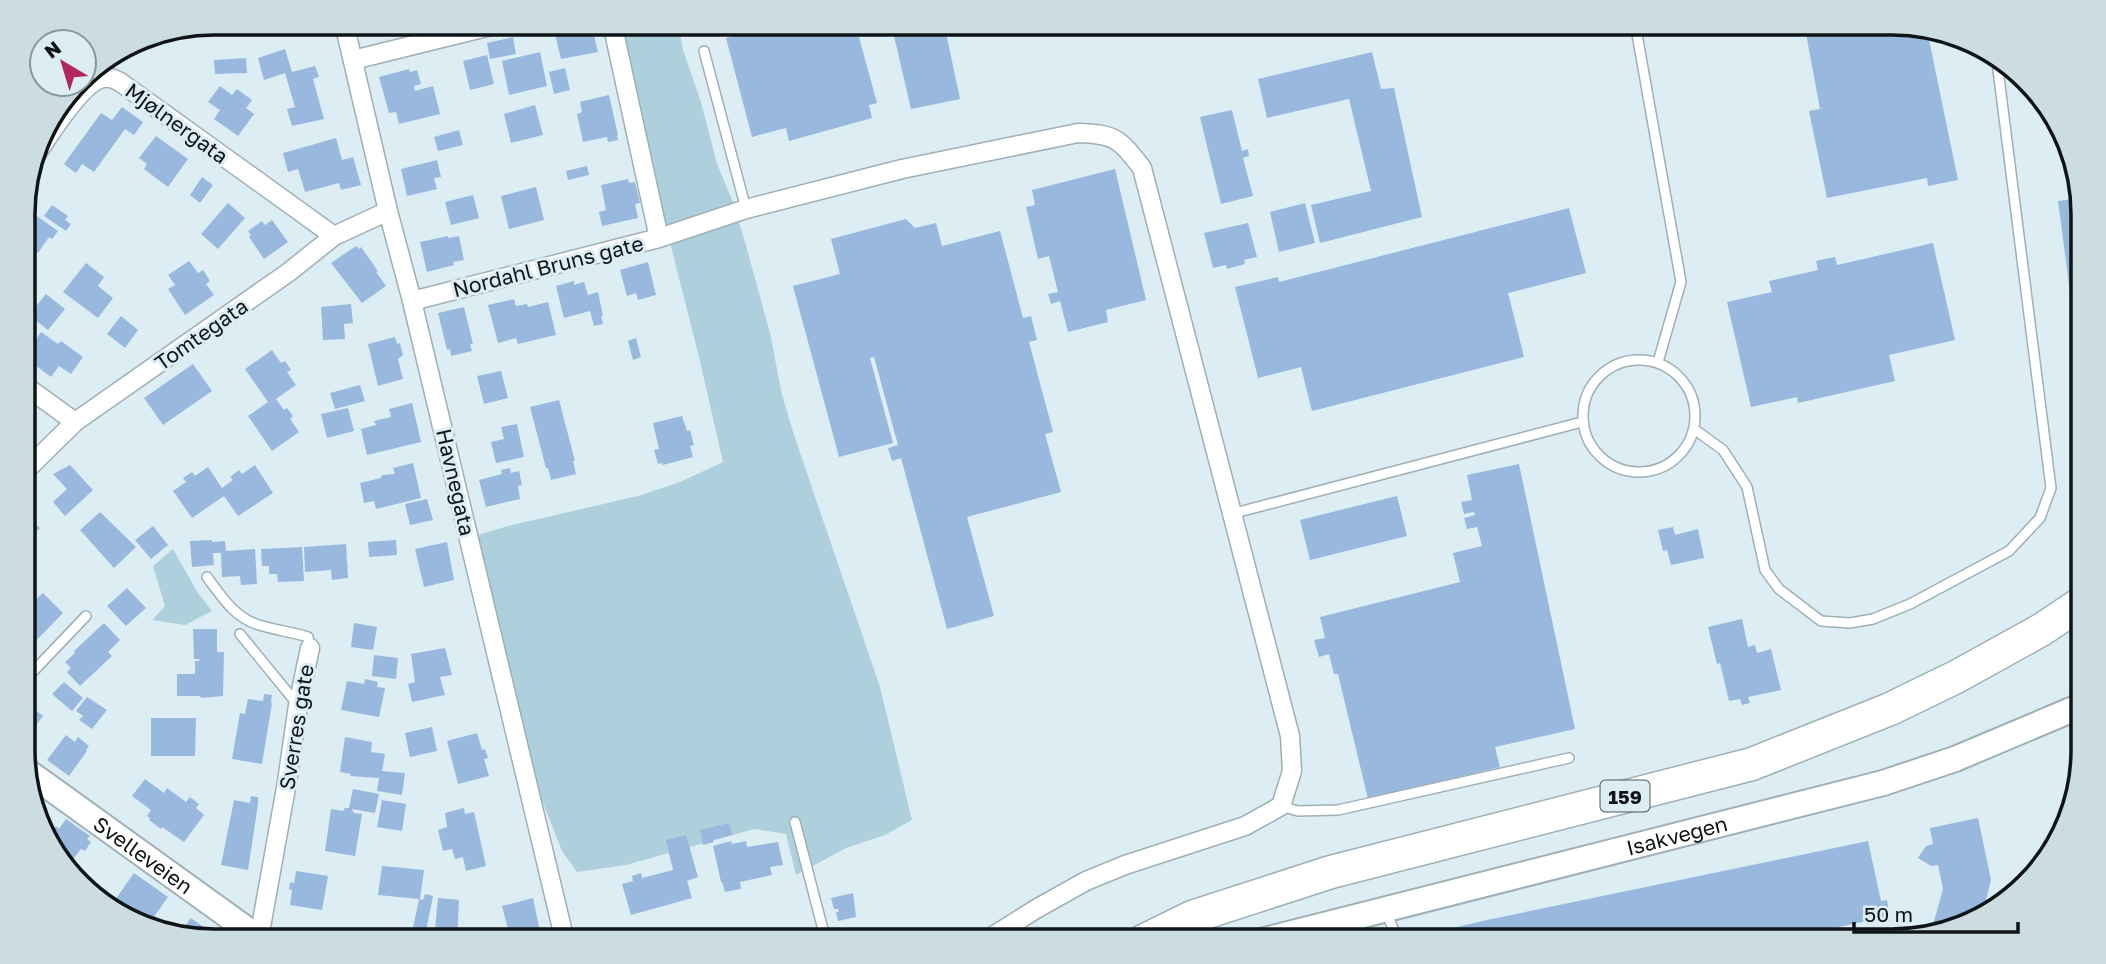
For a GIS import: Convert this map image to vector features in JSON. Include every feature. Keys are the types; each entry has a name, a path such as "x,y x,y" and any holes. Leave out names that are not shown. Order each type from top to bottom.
{"highway":[{"name":"159","path":"1167,929 1192,917 1332,872 1752,764 1890,709 1956,677 2071,610"}],"street":[{"name":"Havnegata","path":"347,35 562,929"},
{"path":"353,60 454,35"},
{"path":"615,35 659,238"},
{"name":"Mjølnergata","path":"85,90 96,81 108,77 120,82 334,236"},
{"name":"Nordahl Bruns gate","path":"412,301 659,238 746,209 902,169 1078,133 1103,134 1122,142 1142,168 1290,736 1292,771 1281,806"},
{"name":"Tomtegata","path":"35,461 75,422 289,272 334,236 388,211"},
{"path":"35,393 75,422"},
{"name":"Sverres gate","path":"263,929 298,705 310,648"},
{"name":"Isakvegen","path":"1308,929 1883,783 1955,759 2071,710"},
{"name":"Svelleveien","path":"38,779 246,929"},
{"path":"1004,929 1086,881 1125,865 1245,826 1281,806"}],"lane":[{"path":"1637,35 1681,282 1658,362"},
{"path":"704,51 746,209"},
{"path":"1694,429 1723,450 1747,487 1765,570 1779,589 1821,621 1850,623 1873,619 1910,604 2009,551 2040,518 2051,488 1998,70"},
{"path":"1630,360 1658,362 1681,378 1689,390 1696,417 1690,441 1674,460 1653,471 1641,473 1613,467 1601,459 1586,436 1582,422 1587,394 1604,371 1616,364 1630,360"},
{"path":"1231,514 1582,422"},
{"name":"Sverres gate","path":"207,577 230,607 247,620 257,625 304,636 309,640 310,648"},
{"path":"35,669 86,616"},
{"path":"240,634 298,705"},
{"path":"1281,806 1298,811 1338,810 1569,758"},
{"path":"795,822 823,929"},
{"path":"1386,909 1394,929"}],"shaded area":[{"path":"680,35 717,164 733,202 747,249 794,435 880,687 912,820 885,835 846,848 796,875 786,834 754,829 626,865 577,872 562,851 528,765 472,556 478,535 638,496 680,482 723,462 664,219 635,130 624,36"},
{"path":"173,549 198,593 212,611 185,625 152,620 165,606 153,566"}],"building":[{"path":"555,35 594,35 598,52 561,59"},
{"path":"737,35 864,35 859,37 877,103 869,105 872,118 789,141 786,128 752,137 726,38"},
{"path":"894,35 947,35 960,99 911,109"},
{"path":"1806,35 1892,35 1929,38 1958,180 1928,186 1927,178 1827,198 1809,111 1820,109"},
{"path":"513,37 516,54 490,59 487,43"},
{"path":"285,49 292,72 315,66 319,77 313,79 324,119 292,126 287,109 295,107 285,73 264,80 258,58"},
{"path":"540,52 547,86 509,95 502,61"},
{"path":"1372,52 1381,89 1394,88 1422,217 1320,243 1311,205 1371,191 1349,99 1267,118 1258,79"},
{"path":"487,55 494,84 470,90 463,61"},
{"path":"246,58 247,73 215,74 214,60"},
{"path":"565,68 570,90 554,94 549,72"},
{"path":"409,69 410,72 417,70 421,84 414,86 415,91 433,86 440,114 399,124 396,112 389,113 379,77"},
{"path":"220,86 232,95 237,89 252,100 246,108 254,114 238,136 214,119 220,110 208,102"},
{"path":"609,95 618,140 608,142 607,137 583,142 577,114 582,112 580,102"},
{"path":"535,105 543,135 511,143 504,114"},
{"path":"122,107 143,122 134,135 125,129 94,172 82,164 76,173 64,164 101,113 112,120"},
{"path":"1232,110 1242,151 1248,149 1249,156 1243,158 1253,196 1221,204 1200,117"},
{"path":"459,130 463,145 438,151 434,137"},
{"path":"156,136 188,159 168,187 144,169 147,164 139,158"},
{"path":"336,138 342,160 353,157 361,185 341,190 339,183 305,192 298,169 288,172 283,153"},
{"path":"437,160 441,177 434,178 437,189 407,196 401,169"},
{"path":"587,166 589,175 568,180 566,171"},
{"path":"1115,169 1146,300 1106,310 1108,322 1068,332 1060,301 1051,304 1048,294 1058,292 1049,256 1038,259 1026,207 1035,205 1032,190"},
{"path":"202,177 213,185 200,203 190,195"},
{"path":"628,179 629,183 635,182 640,203 635,204 638,218 602,226 599,212 606,210 601,185"},
{"path":"536,187 544,220 509,229 501,196"},
{"path":"473,195 479,218 451,225 445,202"},
{"path":"2070,200 2071,300 2058,201"},
{"path":"228,203 245,218 218,249 201,234"},
{"path":"1305,203 1315,243 1279,252 1270,212"},
{"path":"52,205 68,216 65,220 71,224 66,231 44,216"},
{"path":"1569,208 1586,273 1508,293 1524,357 1312,411 1301,367 1258,378 1235,287 1278,277 1279,282"},
{"path":"35,215 58,231 52,239 49,237 38,253 35,251"},
{"path":"906,219 915,228 936,223 942,246 1000,231 1023,318 1031,316 1037,340 1029,342 1053,432 1045,434 1061,492 967,517 994,616 947,629 901,458 892,461 888,448 898,445 874,357 870,358 893,443 839,457 793,286 840,274 831,239"},
{"path":"272,220 288,242 264,259 249,237 251,235 248,231 262,221 265,225"},
{"path":"1248,223 1257,257 1227,269 1226,265 1213,268 1204,233"},
{"path":"459,236 464,260 427,272 420,242"},
{"path":"1933,243 1955,340 1889,355 1895,381 1798,403 1797,397 1751,407 1727,302 1772,292 1769,281 1818,270 1816,261 1835,257 1837,265"},
{"path":"356,246 359,249 361,247 386,286 362,303 331,263"},
{"path":"189,261 198,273 203,270 210,281 206,284 214,295 185,315 168,289 175,285 168,275"},
{"path":"648,262 656,295 638,300 636,293 627,296 620,270"},
{"path":"86,263 104,277 98,286 113,298 98,318 63,292"},
{"path":"574,281 574,285 584,282 588,295 598,292 603,324 594,326 590,311 564,318 556,286"},
{"path":"46,294 65,309 48,330 35,320 35,308"},
{"path":"514,299 516,306 527,304 528,307 548,302 556,335 518,344 516,338 498,343 488,305"},
{"path":"351,304 353,323 344,324 345,339 323,340 321,307"},
{"path":"464,307 473,344 470,344 472,351 451,356 438,313"},
{"path":"121,316 138,330 125,348 107,334"},
{"path":"41,332 58,344 61,341 83,357 71,374 59,366 51,377 35,365 35,341"},
{"path":"395,337 397,344 400,343 403,355 398,359 403,379 378,386 368,344"},
{"path":"636,338 641,357 633,360 628,341"},
{"path":"272,350 281,363 285,361 291,370 287,372 296,385 276,399 284,410 287,408 293,416 290,419 299,432 272,451 248,416 268,402 245,369"},
{"path":"193,364 212,391 163,425 144,398"},
{"path":"501,371 508,398 484,404 477,376"},
{"path":"360,385 365,401 335,409 330,393"},
{"path":"559,400 576,474 551,480 530,407"},
{"path":"412,403 421,442 367,455 361,429 376,425 374,421 391,417 389,409"},
{"path":"348,408 354,431 327,438 321,414"},
{"path":"682,416 687,431 690,430 694,445 690,446 693,457 658,464 654,450 659,449 653,423"},
{"path":"517,424 524,457 496,463 491,442 504,439 501,427"},
{"path":"413,463 421,498 376,509 374,501 364,503 360,483 381,478 382,475 395,474 393,468"},
{"path":"1519,464 1575,729 1495,747 1500,767 1368,799 1338,674 1334,674 1329,654 1319,657 1314,640 1325,638 1320,617 1460,582 1453,553 1482,546 1477,527 1467,529 1464,518 1475,515 1474,512 1464,514 1461,502 1472,500 1467,475"},
{"path":"70,465 93,490 65,516 53,502 67,489 53,474"},
{"path":"255,465 273,493 238,516 224,496 192,518 173,491 186,482 183,478 192,472 195,476 208,467 222,488 233,480 230,477 239,470 242,474"},
{"path":"510,468 511,473 519,471 522,485 518,486 520,499 486,507 479,480 502,474 501,470"},
{"path":"1397,496 1407,536 1310,560 1300,520"},
{"path":"427,499 433,520 410,525 405,504"},
{"path":"100,512 136,547 114,568 80,530"},
{"path":"153,526 168,545 151,559 135,540"},
{"path":"1673,527 1675,535 1698,529 1704,558 1671,565 1667,550 1663,551 1658,530"},
{"path":"396,540 397,555 369,557 368,542"},
{"path":"190,541 225,541 226,551 255,549 257,584 241,585 240,576 222,577 221,553 213,553 214,565 192,567"},
{"path":"447,542 454,580 424,587 415,549"},
{"path":"346,544 348,578 332,580 331,570 305,572 304,547"},
{"path":"302,547 304,581 278,582 277,574 269,574 269,566 262,566 261,549"},
{"path":"127,588 146,608 126,626 107,606"},
{"path":"43,593 63,613 35,642 35,600"},
{"path":"1742,619 1748,647 1755,645 1757,653 1771,649 1781,690 1748,697 1750,703 1742,705 1740,699 1729,701 1708,627"},
{"path":"104,623 120,640 108,652 112,656 80,686 67,672 71,668 65,662"},
{"path":"354,623 377,627 373,650 351,647"},
{"path":"193,629 217,629 217,652 224,652 223,696 177,696 177,674 195,674 195,661 200,661 194,659"},
{"path":"445,648 452,675 440,677 445,695 412,702 408,684 415,682 411,654"},
{"path":"374,655 398,658 396,679 372,676"},
{"path":"365,679 378,682 377,687 385,688 379,717 341,710 347,681 364,684"},
{"path":"64,682 83,698 72,711 52,694"},
{"path":"264,694 272,695 272,703 262,764 232,759 240,713 245,714 248,699 263,701"},
{"path":"87,697 107,710 92,729 79,720 83,716 76,711"},
{"path":"35,710 43,716 35,727"},
{"path":"151,718 196,718 195,756 151,756"},
{"path":"432,727 437,751 410,757 405,733"},
{"path":"477,733 482,750 485,749 488,758 484,759 489,776 458,784 447,741"},
{"path":"66,735 75,742 78,737 89,746 69,776 47,760"},
{"path":"345,737 372,742 371,752 385,754 382,771 405,773 402,795 377,791 379,778 350,776 351,774 340,772"},
{"path":"145,779 164,793 167,788 186,802 190,797 199,804 196,808 204,815 184,842 149,820 147,816 151,810 132,796"},
{"path":"353,789 379,794 375,813 352,809 354,813 362,814 355,856 325,851 331,809 343,811 349,808"},
{"path":"251,796 258,797 258,804 248,870 221,865 234,800 250,803"},
{"path":"382,800 406,804 402,831 377,827"},
{"path":"464,808 465,814 474,812 486,866 466,871 463,857 455,859 452,849 443,851 438,830 447,827 445,813"},
{"path":"1978,818 1991,880 1985,903 1950,920 1933,924 1943,889 1938,865 1931,866 1918,858 1926,846 1933,844 1930,828"},
{"path":"66,819 90,836 87,839 91,842 85,851 81,849 73,859 54,829 56,826 59,829"},
{"path":"729,823 732,835 703,845 700,830"},
{"path":"686,835 698,877 687,881 692,898 631,915 622,884 633,881 632,876 641,873 642,878 673,870 666,840"},
{"path":"731,841 732,844 746,841 747,847 778,842 783,865 770,867 772,875 740,882 741,889 725,892 713,846"},
{"path":"1868,841 1881,901 1887,900 1890,916 1830,929 1448,929"},
{"path":"382,866 424,870 420,899 423,900 425,894 433,896 426,929 413,928 419,899 378,895"},
{"path":"296,871 328,876 322,910 290,905 290,882 294,883"},
{"path":"134,873 168,897 153,919 116,899"},
{"path":"853,893 856,917 838,921 836,912 839,912 834,909 831,898"},
{"path":"438,898 459,900 458,929 435,929"},
{"path":"533,898 539,929 508,929 502,906"},
{"path":"191,918 206,929 202,929 184,927"}]}
